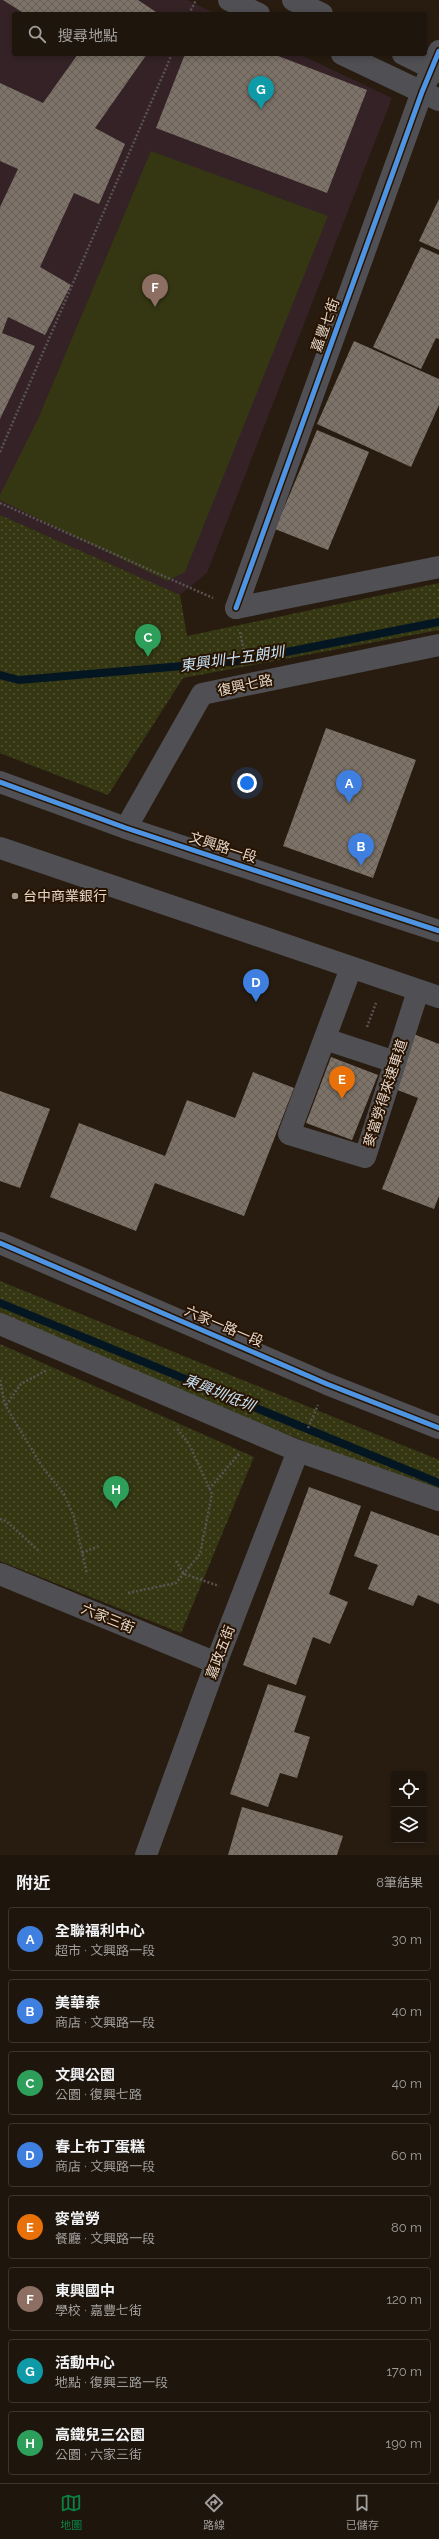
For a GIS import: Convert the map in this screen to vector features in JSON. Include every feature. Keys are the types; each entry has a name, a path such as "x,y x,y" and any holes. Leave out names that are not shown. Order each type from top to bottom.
{"street":[{"path":"229,0 255,12"},
{"path":"293,0 318,12"},
{"path":"346,56 430,96"},
{"path":"410,56 436,64"},
{"name":"嘉豐七街","path":"236,608 430,96 436,64"},
{"path":"236,608 439,566"},
{"name":"復興七路","path":"126,828 202,694 439,645"},
{"name":"文興路一段","path":"0,782 126,828 439,931"},
{"path":"0,848 439,997"},
{"name":"麥當勞得來速車道","path":"351,968 289,1134 365,1157 418,991"},
{"path":"325,1039 395,1062"},
{"name":"六家一路一段","path":"0,1243 327,1384 439,1428"},
{"path":"0,1324 298,1451 439,1500"},
{"name":"嘉政五街","path":"146,1855 216,1663 298,1451"},
{"name":"六家三街","path":"0,1574 216,1663"}],"path":[{"path":"190,12 196,0"},
{"path":"0,452 171,56"},
{"path":"0,503 236,608 251,684"},
{"path":"5,1405 21,1384 48,1369"},
{"path":"0,1380 5,1405 43,1468 64,1494 74,1517 87,1574"},
{"path":"298,1451 327,1384"},
{"path":"128,1593 176,1583 200,1554 212,1494 189,1444 172,1422"},
{"path":"209,1489 242,1451"},
{"path":"0,1519 6,1521 40,1552"},
{"path":"82,1553 99,1546"},
{"path":"176,1561 184,1574 221,1587"}],"shaded area":[{"path":"0,0 187,0 212,12 12,12 12,56 303,56 392,98 207,573 180,595 0,515"}],"green space":[{"path":"151,151 328,216 185,572 167,581 0,500 0,495 38,419"},
{"path":"0,515 180,595 187,636 439,583 439,630 183,678 108,795 0,753"},
{"path":"0,1281 439,1460 439,1496 0,1317"},
{"path":"0,1344 254,1457 181,1633 0,1561"}],"building":[{"path":"3,0 138,0 156,12 22,12"},
{"path":"77,56 146,56 95,128 125,144 99,204 74,193 40,267 71,285 45,335 8,317 2,333 35,346 0,419 0,207 18,169 0,161 0,83 43,103"},
{"path":"184,56 278,56 367,90 327,193 156,128"},
{"path":"439,199 439,250 419,241"},
{"path":"421,247 439,255 439,339 436,338 421,369 373,347"},
{"path":"354,341 439,379 439,405 411,467 317,424"},
{"path":"317,430 369,452 328,550 275,529"},
{"path":"326,728 416,760 373,878 283,846"},
{"path":"411,1033 439,1044 439,1196 434,1209 382,1189 418,1098 390,1087"},
{"path":"331,1057 378,1075 352,1140 306,1123"},
{"path":"253,1072 294,1088 244,1216 155,1183 136,1231 50,1197 79,1123 165,1156 187,1100 235,1118"},
{"path":"0,1091 50,1109 20,1188 0,1181"},
{"path":"309,1487 361,1506 329,1594 348,1602 330,1644 313,1637 296,1685 243,1665"},
{"path":"371,1511 439,1536 439,1604 418,1595 413,1606 368,1589 378,1565 354,1556"},
{"path":"268,1684 306,1696 294,1732 310,1737 297,1778 280,1773 268,1807 230,1794"},
{"path":"242,1807 343,1836 337,1855 228,1855"}],"waterway":[{"name":"東興圳十五朗圳","path":"0,675 19,680 241,661 439,622"},
{"name":"東興圳低圳","path":"0,1303 439,1483"}],"cycle path":[{"path":"236,608 422,92 439,51"},
{"path":"0,782 126,828 439,931"},
{"path":"0,1243 327,1384 439,1428"}],"place":[{"name":"活動中心","path":"261,109"},
{"name":"東興國中","path":"155,307"},
{"name":"文興公園","path":"148,657"},
{"name":"全聯福利中心","path":"349,803"},
{"name":"美華泰","path":"361,866"},
{"name":"台中商業銀行","path":"15,896"},
{"name":"春上布丁蛋糕","path":"256,1002"},
{"name":"麥當勞","path":"342,1099"},
{"name":"高鐵兒三公園","path":"116,1509"}]}
